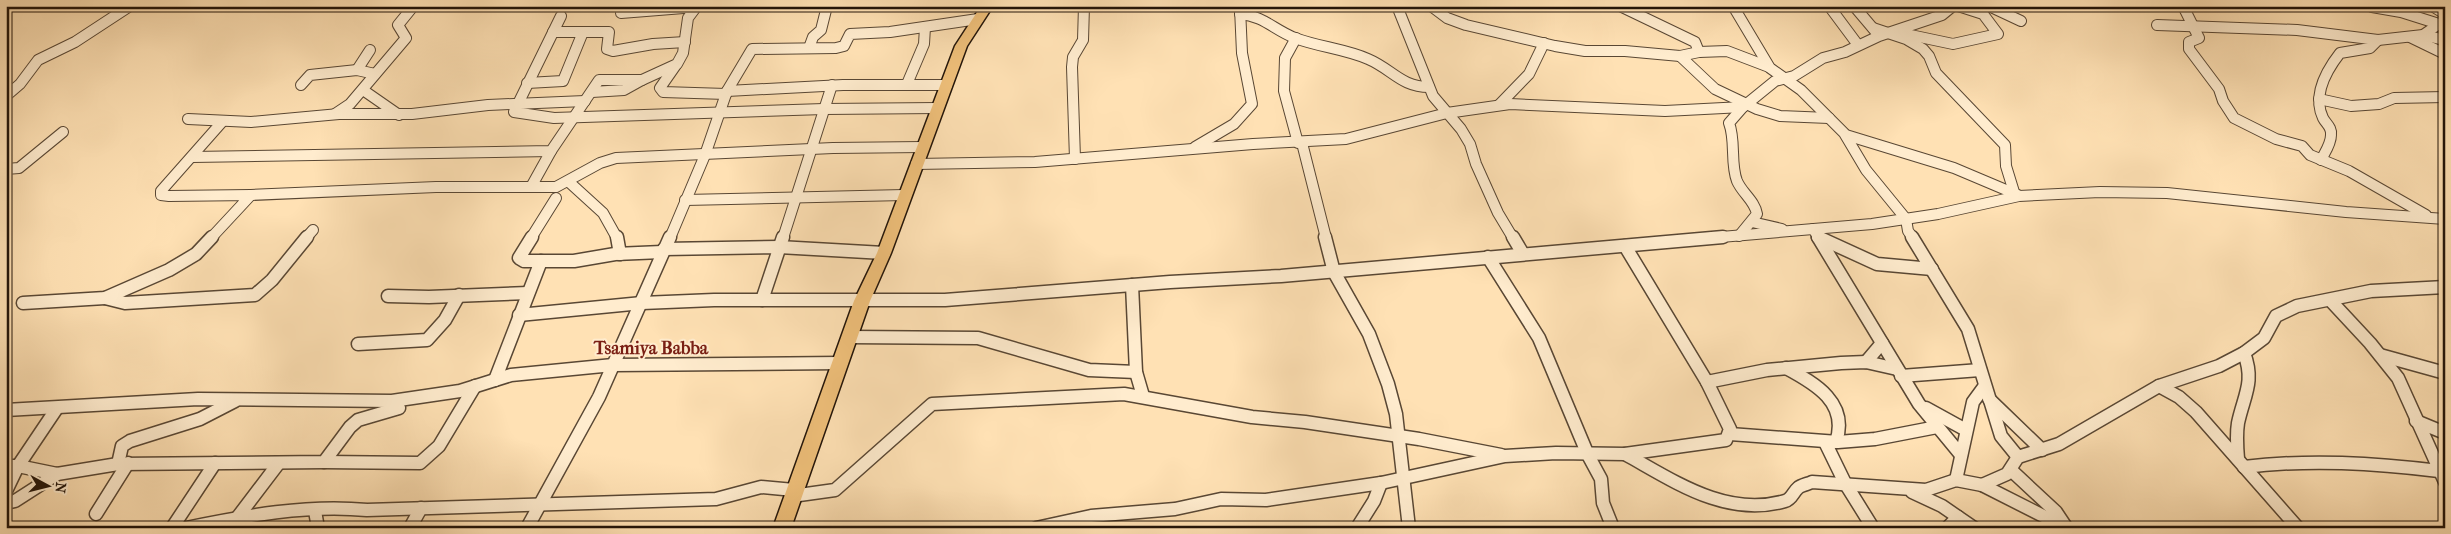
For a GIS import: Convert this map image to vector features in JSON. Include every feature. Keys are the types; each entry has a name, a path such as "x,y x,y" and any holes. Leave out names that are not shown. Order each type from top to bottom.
{"main road":[{"path":"782,528 862,301 884,253 904,194 961,46 988,6"}],"street":[{"path":"6,96 20,84 38,60 75,42 130,6"},
{"path":"621,13 696,6"},
{"path":"696,6 688,18 685,42 676,64 660,88 663,92 727,92 832,85 947,85"},
{"path":"809,48 813,37 821,30 828,6"},
{"path":"1075,159 1072,67 1073,57 1083,40 1084,6"},
{"path":"1397,6 1438,104 1462,129 1498,213 1523,254"},
{"path":"1431,6 1447,18 1466,25 1544,44 1585,51 1625,51 1680,56 1699,52 1728,52 1790,78 1846,135 1866,170 1906,219 1908,231 1932,269 1950,304 1968,329 2001,436 2007,446 2018,457"},
{"path":"1620,6 1695,42 1699,52"},
{"path":"1733,6 1749,31 1756,49 1770,68"},
{"path":"1829,6 1858,45"},
{"path":"1854,6 1883,32 1923,49 1929,56 1936,73 2004,143 2006,148 2006,166 2016,194"},
{"path":"1739,236 1757,214 1756,208 1736,177 1732,154 1734,132 1730,124 1745,105 1758,93 1790,78 1823,58 1858,45 1883,32 1942,15 1953,6"},
{"path":"1883,32 1953,44 1998,34 1983,14 1958,6"},
{"path":"1989,6 2021,21"},
{"path":"2183,6 2199,38 2189,42 2189,49 2219,89 2223,100 2234,118 2276,139 2302,146 2310,155 2349,170 2430,217"},
{"path":"2432,6 2445,14"},
{"path":"2372,7 2401,12 2442,24"},
{"path":"334,115 350,104 406,38 398,25 411,9"},
{"path":"1189,150 1213,138 1234,124 1247,113 1252,104 1242,53 1240,10 1260,16 1277,28 1309,44 1368,59 1390,71 1407,86 1429,86"},
{"path":"561,16 514,112 538,117 824,109 938,108"},
{"path":"527,528 599,397 642,303 704,155 727,92 752,49 844,46 850,34 890,32 978,20"},
{"path":"2423,36 2442,24"},
{"path":"2157,25 2298,30 2378,40 2409,36 2423,36 2445,40"},
{"path":"907,84 927,35 925,27"},
{"path":"553,32 609,32 606,49 613,51 653,44 685,42"},
{"path":"527,83 563,81 583,32"},
{"path":"2409,36 2445,54"},
{"path":"1296,38 1285,58 1284,100 1300,143 1334,272 1369,334 1388,384 1396,414 1404,470 1402,478 1409,528"},
{"path":"2320,160 2332,133 2331,127 2323,120 2318,99 2324,77 2340,54 2363,51 2370,48 2378,40"},
{"path":"1499,105 1529,74 1544,44"},
{"path":"357,70 370,50"},
{"path":"1680,56 1715,89 1745,105 1780,116 1829,118"},
{"path":"188,119 251,122 334,115 399,115 625,92 642,80 676,64"},
{"path":"302,84 310,75 357,70 375,74"},
{"path":"762,300 798,196 832,85"},
{"path":"363,90 399,115"},
{"path":"531,187 551,151 588,96"},
{"path":"2318,99 2351,106 2379,104 2394,98 2445,97"},
{"path":"916,164 1035,162 1346,139 1447,113 1499,105 1689,112 1745,105"},
{"path":"222,122 161,191 161,195 251,195 436,187 556,187 569,182 598,162 606,159 812,150 922,148"},
{"path":"6,169 19,168 63,132"},
{"path":"1846,135 1934,161 2016,194"},
{"path":"192,157 223,158 329,153 423,154 551,151"},
{"path":"569,182 601,208 620,243 620,254"},
{"path":"1752,222 1791,231 1816,233 1906,219 2016,194 2094,192 2168,193 2346,212 2445,219"},
{"path":"685,200 904,194"},
{"path":"105,298 169,270 196,254 251,195"},
{"path":"556,198 520,258 524,261 574,261 620,254 663,251 779,247 884,253"},
{"path":"23,304 105,298 125,302 255,295 272,280 313,230"},
{"path":"519,315 642,303 762,300 945,300 1132,285 1334,272 1791,231"},
{"path":"1816,233 1877,264 1932,269"},
{"path":"1816,233 1919,404 1961,455"},
{"path":"1036,528 1091,516 1175,509 1221,499 1266,500 1380,483 1505,456 1556,453 1588,455 1625,454 1726,440 1730,434 1729,424 1707,382 1625,246"},
{"path":"1488,257 1539,338 1588,455 1601,479 1604,504 1612,528"},
{"path":"496,380 541,261"},
{"path":"1132,285 1136,372 1142,396"},
{"path":"2018,457 2059,444 2123,405 2159,386 2219,366 2244,353 2264,338 2276,316 2297,306 2372,291 2445,287"},
{"path":"388,296 429,297 528,293"},
{"path":"358,344 427,340 445,320 459,295"},
{"path":"2330,300 2370,341 2405,391 2416,421 2442,476"},
{"path":"850,337 978,338 1089,370 1136,372"},
{"path":"1866,362 1882,343"},
{"path":"2241,463 2238,424 2251,380 2250,364 2244,353"},
{"path":"2380,355 2445,373"},
{"path":"6,410 57,408 149,400 392,401 460,391 511,375 613,365 840,362"},
{"path":"1707,382 1786,368 1866,362 1899,372 1980,370"},
{"path":"1786,368 1818,389 1840,413 1842,425 1830,442"},
{"path":"12,466 57,474 123,463 420,463 439,446 475,386"},
{"path":"2159,386 2179,397 2196,412 2298,528"},
{"path":"1956,480 1973,402 1986,392"},
{"path":"1986,392 2042,450"},
{"path":"186,528 206,526 237,518 315,511 337,507 367,510 728,498 752,488 765,486 793,493 835,490 925,408 932,404 1124,394 1252,417 1304,422 1399,436 1505,456"},
{"path":"96,514 123,463 122,446 130,441 200,419 236,401"},
{"path":"1919,404 1966,430"},
{"path":"6,490 12,466 57,408"},
{"path":"324,462 350,427 358,420 398,408"},
{"path":"2416,421 2445,433"},
{"path":"1730,434 1754,433 1830,442 1864,441 1937,428"},
{"path":"1830,442 1845,483 1873,528"},
{"path":"1625,454 1693,491 1735,505 1758,506 1785,501 1790,499 1798,488 1812,482 1926,490 1956,480 1982,485 2005,494 2066,528"},
{"path":"1982,485 2012,471 2018,457"},
{"path":"172,528 215,463"},
{"path":"2241,463 2378,463 2442,476"},
{"path":"237,518 278,464"},
{"path":"2012,471 2056,512 2066,528"},
{"path":"6,503 15,500 57,474"},
{"path":"1357,528 1374,501 1380,483"},
{"path":"1908,490 1942,506 1974,528"},
{"path":"410,528 421,508"},
{"path":"315,511 318,528"},
{"path":"1947,528 1958,517"}],"district":[{"name":"Tsamiya Babba","path":"651,348"}]}
